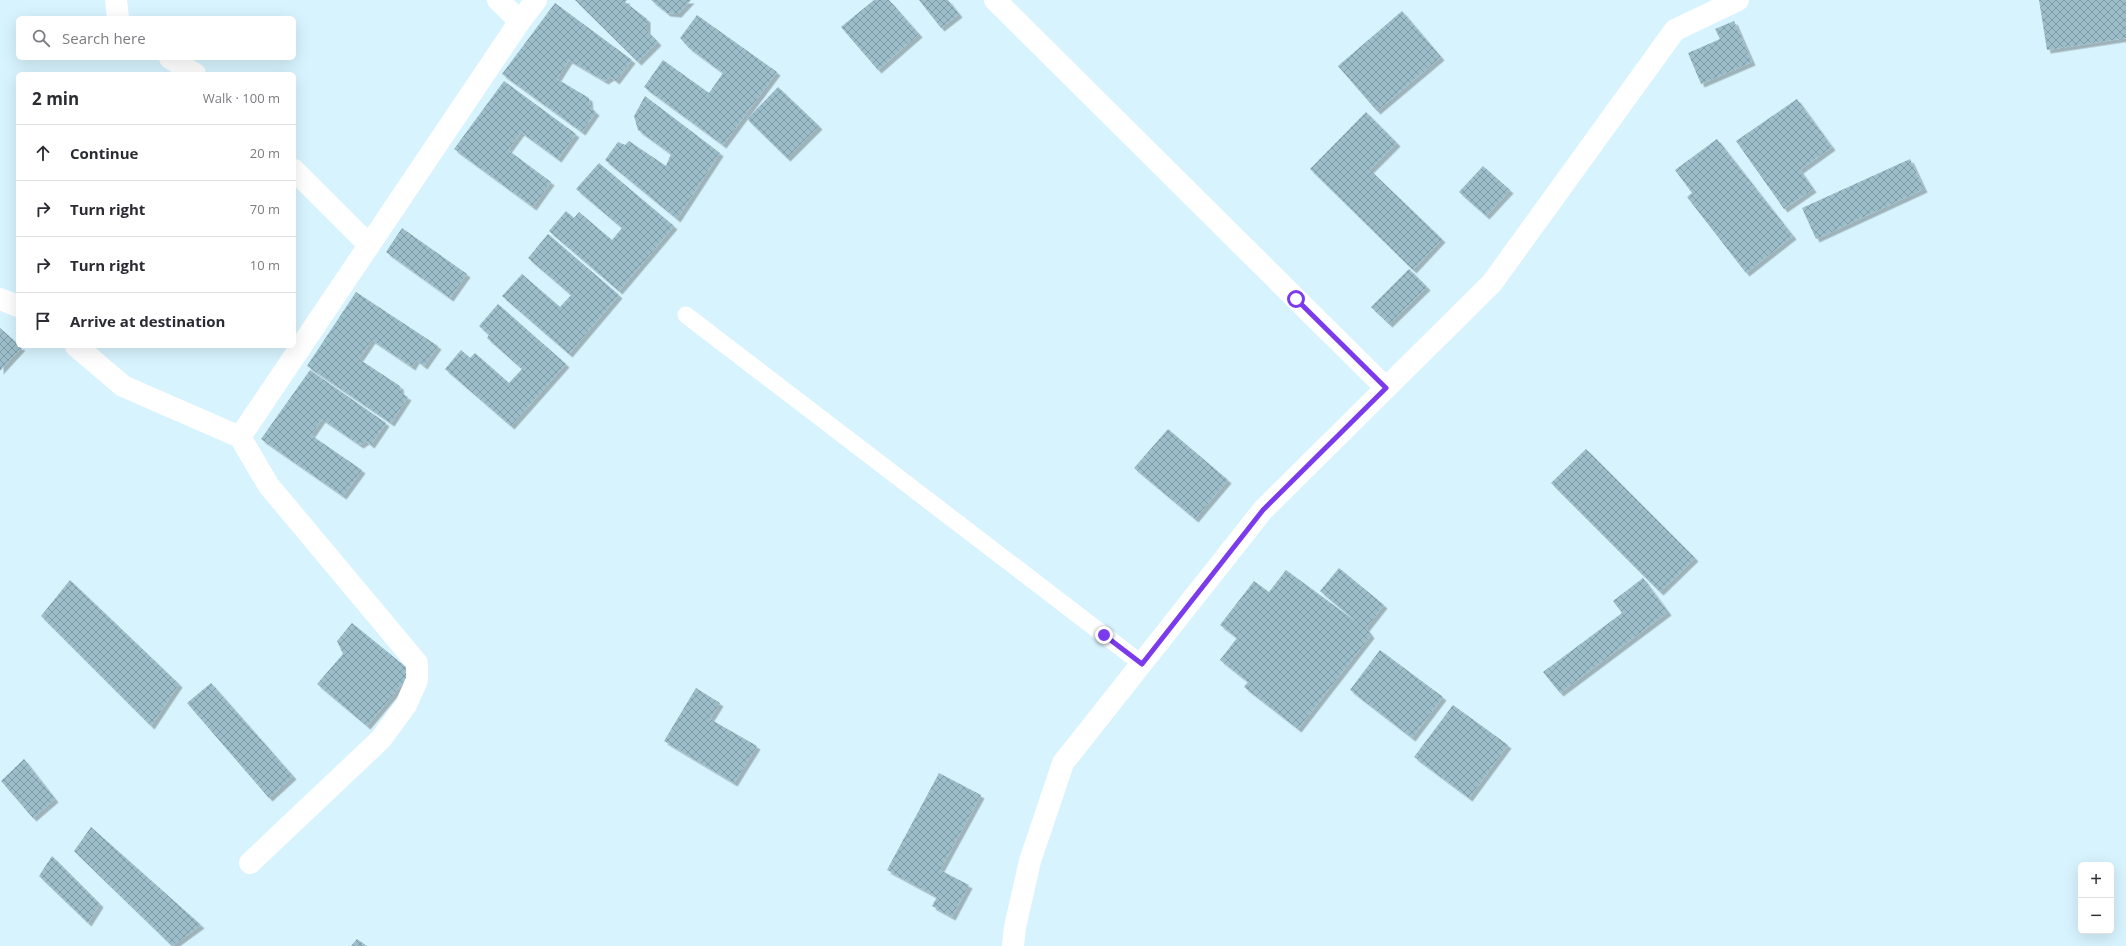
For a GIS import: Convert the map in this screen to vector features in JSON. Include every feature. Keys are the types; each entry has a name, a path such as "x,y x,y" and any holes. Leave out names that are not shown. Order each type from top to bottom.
{"street":[{"path":"116,0 118,16"},
{"path":"498,0 520,21"},
{"path":"240,437 520,21 536,0"},
{"path":"995,0 1386,388"},
{"path":"1013,946 1015,927 1030,861 1063,764 1263,510 1492,283 1675,30 1738,0"},
{"path":"173,60 192,72"},
{"path":"296,172 369,245"},
{"path":"0,299 16,305"},
{"path":"78,348 123,386 240,437 269,486 417,663 417,680 406,704 380,739 250,863"}],"lane":[{"path":"686,315 1142,664"}],"building":[{"path":"575,0 627,0 625,2 647,19 647,31 658,42 638,62"},
{"path":"651,0 691,0 678,14 667,13"},
{"path":"874,0 889,0 919,34 878,70 841,27"},
{"path":"919,0 948,0 959,14 941,28"},
{"path":"2039,0 2126,0 2126,38 2047,50"},
{"path":"555,3 632,60 616,81 611,77 605,81 569,60 557,79 589,98 590,107 596,112 582,132 502,74"},
{"path":"1402,11 1441,57 1377,111 1338,66"},
{"path":"697,15 777,72 723,145 644,87 663,60 709,93 723,73 689,48 680,38"},
{"path":"1734,21 1752,62 1701,84 1688,53 1720,39 1715,29"},
{"path":"504,81 576,134 558,159 521,132 508,150 551,182 533,207 454,149"},
{"path":"778,87 819,126 787,158 747,119"},
{"path":"645,96 720,153 677,219 605,160 618,142 625,145 629,141 666,166 671,154 638,130 634,116"},
{"path":"1797,99 1832,147 1800,170 1813,189 1784,209 1736,141"},
{"path":"1366,112 1397,143 1370,170 1442,239 1413,270 1310,169"},
{"path":"1717,139 1793,236 1746,273 1687,197 1692,193 1675,170"},
{"path":"1910,159 1924,189 1816,239 1802,208"},
{"path":"599,163 674,226 619,291 549,231 566,211 574,218 579,212 612,240 622,228 576,189"},
{"path":"1483,166 1510,190 1486,216 1459,192"},
{"path":"402,228 467,274 450,298 386,252"},
{"path":"548,234 619,295 569,354 502,296 522,274 560,307 571,295 528,258"},
{"path":"1409,269 1427,287 1389,324 1371,307"},
{"path":"356,292 438,346 424,366 416,360 412,367 372,340 359,359 400,386 401,393 408,397 391,423 307,366"},
{"path":"498,304 566,364 511,426 445,369 461,350 470,358 475,353 509,383 522,369 487,338 489,335 479,326"},
{"path":"0,328 16,342 16,348 21,348 0,371"},
{"path":"310,370 386,423 371,445 366,441 360,445 322,419 311,435 362,470 343,496 261,439"},
{"path":"1168,429 1228,480 1195,519 1134,468"},
{"path":"1586,449 1695,558 1660,592 1551,483"},
{"path":"1339,568 1384,605 1366,628 1371,635 1298,729 1244,687 1248,682 1220,660 1237,638 1220,625 1254,581 1269,592 1286,570 1358,623 1320,591"},
{"path":"1643,578 1668,612 1560,693 1543,672 1622,613 1613,601"},
{"path":"70,580 179,684 151,726 41,616"},
{"path":"352,623 412,672 367,726 317,684 343,654 337,641"},
{"path":"1380,650 1443,697 1412,738 1350,690"},
{"path":"211,683 293,776 269,798 187,703"},
{"path":"696,688 720,703 710,719 757,746 734,783 664,741"},
{"path":"1453,705 1508,745 1469,798 1414,757"},
{"path":"24,759 55,799 33,818 1,781"},
{"path":"939,773 981,795 940,870 969,885 952,917 932,906 937,897 887,870"},
{"path":"91,827 201,925 172,946 74,851"},
{"path":"52,856 100,904 88,923 39,876"},
{"path":"357,939 367,946 351,946"}],"route":[{"path":"1104,635 1142,664 1263,510 1386,388 1296,299"}]}
